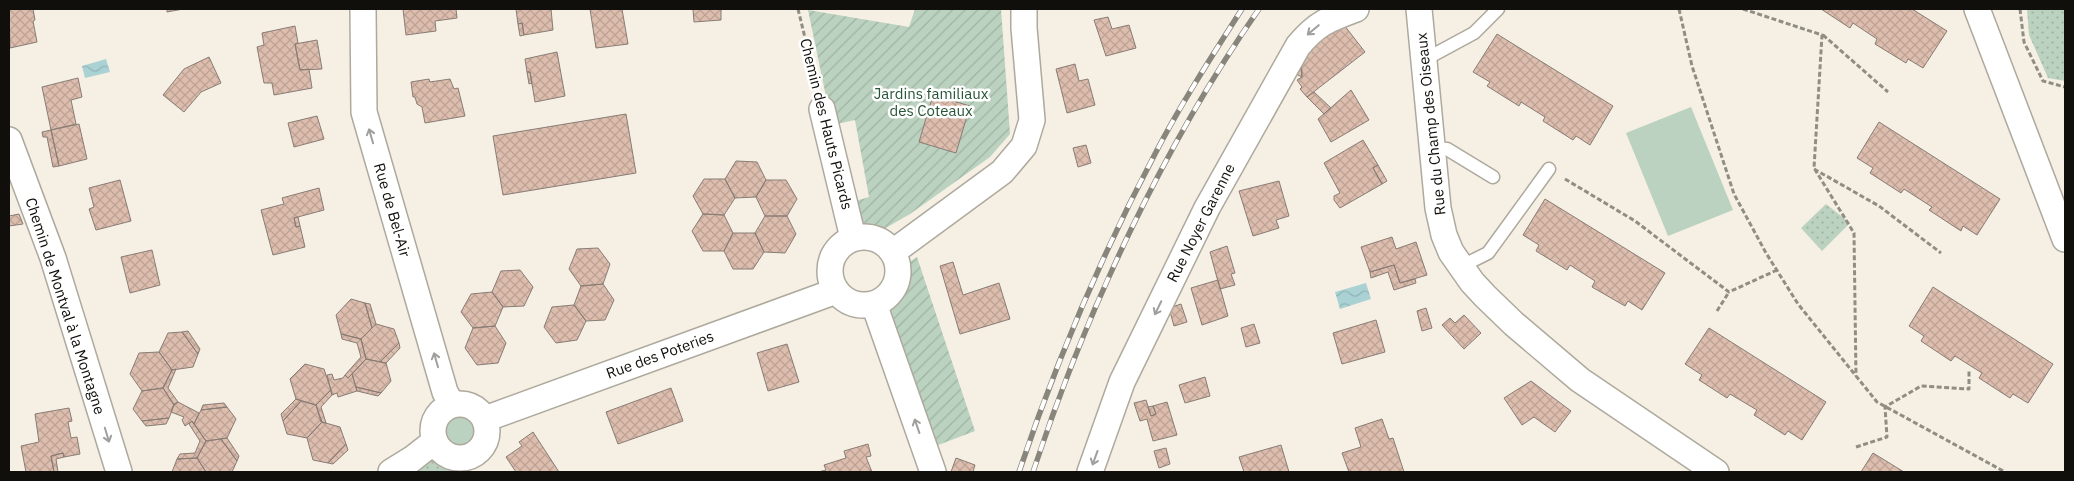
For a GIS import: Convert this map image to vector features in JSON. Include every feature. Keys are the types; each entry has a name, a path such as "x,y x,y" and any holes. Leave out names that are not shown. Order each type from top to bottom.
{"street":[{"name":"Rue de Bel-Air","path":"363,9 364,112 445,392 452,405"},
{"path":"893,252 1002,172 1024,146 1032,120 1024,9"},
{"name":"Rue Noyer Garenne","path":"1090,472 1122,382 1207,208 1298,46 1310,31 1326,20 1356,9"},
{"name":"Rue du Champ des Oiseaux","path":"1419,9 1438,208 1444,235 1460,267 1472,282 1514,324 1580,380 1716,472"},
{"path":"1977,9 2065,239"},
{"name":"Chemin des Hauts Picards","path":"822,109 853,238"},
{"name":"Chemin de Montval à la Montagne","path":"9,140 53,258 119,472"},
{"path":"853,238 875,238 893,252 898,261 899,272 897,282 888,296 874,304 864,306 853,304 843,299 836,291 831,281 831,260 836,250 853,238"},
{"name":"Rue des Poteries","path":"485,419 836,291"},
{"path":"874,304 934,472"},
{"path":"460,404 474,408 485,419 487,437 471,465 445,454 435,441 434,423 438,415 452,405 460,404"},
{"path":"391,472 435,441"}],"lane":[{"path":"1424,60 1474,33 1498,9"},
{"path":"1432,148 1447,149 1493,177"},
{"path":"1460,267 1488,253 1548,170"}],"path":[{"name":"Chemin des Hauts Picards","path":"798,9 822,109"},
{"path":"1679,9 1692,66 1734,194 1798,304 1877,402 2006,472"},
{"path":"1743,9 1822,35 1888,92"},
{"path":"2020,9 2024,42 2042,81 2065,86"},
{"path":"1822,35 1814,168 1854,233 1856,377"},
{"path":"1814,168 1879,206 1941,253"},
{"path":"1548,170 1635,222 1729,292"},
{"path":"1717,311 1729,292 1777,270"},
{"path":"1886,407 1921,386 1969,389 1969,371"},
{"path":"1856,447 1887,437 1886,407"}],"green space":[{"name":"Jardins familiaux des Coteaux","path":"915,9 1001,9 1010,134 990,157 910,214 877,233 861,227 852,202 869,197 855,120 832,125 808,10 909,27"},
{"path":"2027,9 2065,9 2065,81 2048,78 2029,35"},
{"path":"1691,107 1733,210 1668,236 1626,133"},
{"path":"1826,204 1850,223 1822,251 1801,228"},
{"path":"917,257 975,431 933,447 886,307 901,283 904,266"},
{"path":"459,415 465,416 470,420 474,425 474,437 470,442 465,446 459,447 453,446 448,442 444,437 443,431 444,425 448,420 453,416"},
{"path":"431,455 447,466 456,469 466,469 468,472 404,472"}],"water":[{"path":"106,59 110,72 85,78 82,66"},
{"path":"1366,283 1371,299 1340,309 1335,292"}],"building":[{"path":"9,9 33,9 37,42 10,48"},
{"path":"167,9 183,9 167,12"},
{"path":"403,9 456,9 457,18 435,21 436,31 406,35"},
{"path":"516,9 551,9 553,30 524,35 522,23 518,24"},
{"path":"590,9 622,9 628,44 596,48"},
{"path":"693,9 721,9 721,20 694,22"},
{"path":"1821,9 1912,9 1947,31 1923,68 1908,59 1906,63 1875,44 1877,39 1853,23 1850,28"},
{"path":"1108,17 1112,29 1129,25 1136,48 1106,56 1094,20"},
{"path":"522,23 524,35 520,36 518,24"},
{"path":"1344,25 1365,52 1307,97 1300,89 1302,87 1297,80 1302,77 1301,55 1335,28"},
{"path":"295,26 298,43 295,44 300,70 309,69 312,88 274,95 272,83 264,83 257,47 264,45 262,33"},
{"path":"1497,34 1613,106 1590,145 1576,136 1573,140 1543,121 1545,117 1521,102 1519,106 1487,86 1490,82 1473,72"},
{"path":"317,40 322,69 300,70 295,44"},
{"path":"557,52 565,96 535,102 530,72 527,72 525,59"},
{"path":"1301,55 1302,77 1292,72"},
{"path":"209,57 221,83 201,92 184,112 163,95 184,69"},
{"path":"1075,64 1079,81 1088,79 1095,105 1067,113 1056,69"},
{"path":"527,72 530,72 532,83 529,84"},
{"path":"78,78 82,97 71,100 76,124 51,130 42,87"},
{"path":"429,79 430,82 450,79 454,89 458,88 465,116 425,123 422,107 417,104 415,97 413,97 411,82"},
{"path":"1351,90 1369,120 1331,142 1318,119"},
{"path":"1314,92 1331,108 1324,114 1307,97"},
{"path":"933,95 970,106 956,153 919,142"},
{"path":"626,114 636,173 503,195 493,136"},
{"path":"317,116 324,139 294,147 288,123"},
{"path":"1879,122 2000,199 1977,235 1963,226 1961,231 1929,210 1932,207 1904,189 1901,193 1870,173 1873,168 1857,158"},
{"path":"79,124 87,159 59,166 51,130"},
{"path":"51,130 59,166 53,167 47,137 43,137 42,132"},
{"path":"1363,140 1378,165 1373,168 1382,184 1340,208 1334,200 1334,196 1340,193 1324,163"},
{"path":"1086,145 1091,163 1078,167 1073,148"},
{"path":"736,161 757,162 766,180 756,197 735,198 725,179"},
{"path":"1378,165 1387,181 1382,184 1373,168"},
{"path":"704,179 725,179 735,198 724,215 703,214 693,196"},
{"path":"120,180 131,221 96,230 89,209 94,207 89,188"},
{"path":"766,180 786,180 797,199 787,216 765,216 756,197"},
{"path":"1279,181 1289,216 1276,220 1279,228 1253,236 1239,191"},
{"path":"319,188 324,210 294,218 296,227 300,226 305,247 273,255 261,210 284,204 282,198"},
{"path":"1545,199 1665,273 1642,310 1628,301 1625,306 1592,287 1595,281 1570,265 1567,270 1536,251 1539,245 1523,235"},
{"path":"19,214 23,224 9,226 9,216"},
{"path":"703,214 724,215 733,233 724,251 703,251 692,231"},
{"path":"765,216 787,216 796,234 785,253 764,252 755,233"},
{"path":"298,217 300,226 296,227 294,218"},
{"path":"733,233 755,233 764,252 753,269 733,269 724,251"},
{"path":"1392,237 1396,249 1416,242 1427,275 1400,283 1394,265 1370,272 1361,247"},
{"path":"1227,246 1235,273 1231,274 1235,285 1220,289 1210,252"},
{"path":"598,248 610,264 603,284 581,286 569,269 577,249"},
{"path":"152,250 160,285 130,293 121,257"},
{"path":"953,262 963,295 999,283 1010,319 960,334 940,266"},
{"path":"1394,265 1400,283 1415,279 1416,283 1394,290 1388,272 1371,278 1370,272"},
{"path":"520,270 533,287 524,306 503,307 492,292 501,271"},
{"path":"1218,280 1228,316 1202,325 1191,288"},
{"path":"603,284 614,300 605,320 586,321 574,305 581,286"},
{"path":"1933,287 2053,364 2028,403 2013,394 2010,398 1979,378 1982,373 1955,356 1951,361 1921,341 1924,336 1909,326"},
{"path":"492,292 503,307 495,326 473,328 461,312 471,294"},
{"path":"351,299 365,303 372,328 361,339 341,334 336,315"},
{"path":"365,303 370,304 376,324 372,328"},
{"path":"1181,304 1187,322 1174,326 1169,308"},
{"path":"574,305 586,321 577,340 556,343 544,327 552,307"},
{"path":"1426,308 1432,328 1422,331 1417,311"},
{"path":"1464,315 1481,333 1464,349 1442,325 1450,318 1455,323"},
{"path":"1376,320 1385,352 1342,364 1333,333"},
{"path":"376,324 394,329 399,343 380,362 366,359 361,339"},
{"path":"1254,324 1260,343 1246,347 1241,328"},
{"path":"495,326 506,343 498,363 477,365 465,348 473,328"},
{"path":"1709,328 1826,402 1802,440 1788,431 1785,435 1754,415 1757,410 1730,394 1727,398 1699,380 1702,375 1685,364"},
{"path":"188,331 200,349 198,354 182,332"},
{"path":"182,332 198,354 193,367 172,370 159,352 168,333"},
{"path":"341,334 361,339 366,359 348,378 345,375 361,357 357,343 342,339"},
{"path":"399,343 400,348 386,363 380,362"},
{"path":"787,344 799,382 768,391 757,353"},
{"path":"159,352 172,370 163,388 142,391 130,374 139,353"},
{"path":"366,359 386,363 391,381 381,393 356,387 352,374"},
{"path":"305,364 324,369 331,390 316,405 296,399 290,379"},
{"path":"176,369 168,388 178,402 174,405 163,388 172,370"},
{"path":"332,374 334,380 343,378 345,375 348,378 352,374 357,391 338,397 337,393 332,395 327,375"},
{"path":"1205,377 1210,396 1185,403 1179,385"},
{"path":"1531,381 1571,411 1555,432 1534,417 1522,425 1504,398"},
{"path":"356,387 381,393 378,396 357,391"},
{"path":"163,388 174,405 169,418 142,421 133,409 142,391"},
{"path":"671,388 683,421 618,444 606,412"},
{"path":"331,390 332,395 321,407 326,423 321,422 316,405"},
{"path":"296,399 301,401 283,421 281,414"},
{"path":"1146,400 1151,416 1156,414 1153,406 1167,402 1177,435 1153,441 1147,419 1140,421 1134,403"},
{"path":"301,401 316,405 322,422 307,438 287,434 283,421"},
{"path":"178,402 199,413 194,424 192,421 185,426 182,420 184,417 171,412 174,404"},
{"path":"224,403 227,407 201,410 203,405"},
{"path":"1153,406 1156,414 1151,416 1148,407"},
{"path":"227,407 236,419 227,438 206,441 194,424 201,410"},
{"path":"69,408 72,421 68,422 71,438 77,437 80,454 64,457 63,453 51,456 54,472 26,472 21,446 39,442 35,414"},
{"path":"169,418 166,424 146,426 142,421"},
{"path":"1382,419 1389,439 1393,438 1404,472 1349,472 1342,453 1361,447 1355,428"},
{"path":"192,421 206,441 197,458 177,459 180,454 195,453 200,441 189,424"},
{"path":"322,422 340,427 346,444 328,463 313,460 307,438"},
{"path":"533,432 559,472 516,472 506,457 522,446 519,442"},
{"path":"227,438 239,456 237,461 221,439"},
{"path":"221,439 237,461 232,472 206,472 197,458 206,441"},
{"path":"346,444 348,450 333,464 328,463"},
{"path":"868,444 871,456 866,457 872,472 818,472 826,470 824,465 846,458 844,451"},
{"path":"1281,445 1289,472 1244,472 1239,457"},
{"path":"1166,448 1170,464 1159,468 1154,451"},
{"path":"63,453 64,457 56,459 58,472 54,472 51,456"},
{"path":"1873,453 1904,472 1861,472"},
{"path":"197,458 206,472 172,472 177,459"},
{"path":"956,458 975,465 973,472 951,472"}],"railway":[{"path":"1019,472 1064,349 1117,230 1176,115 1242,9"},
{"path":"1033,472 1077,352 1102,292 1130,233 1190,117 1259,9"}]}
